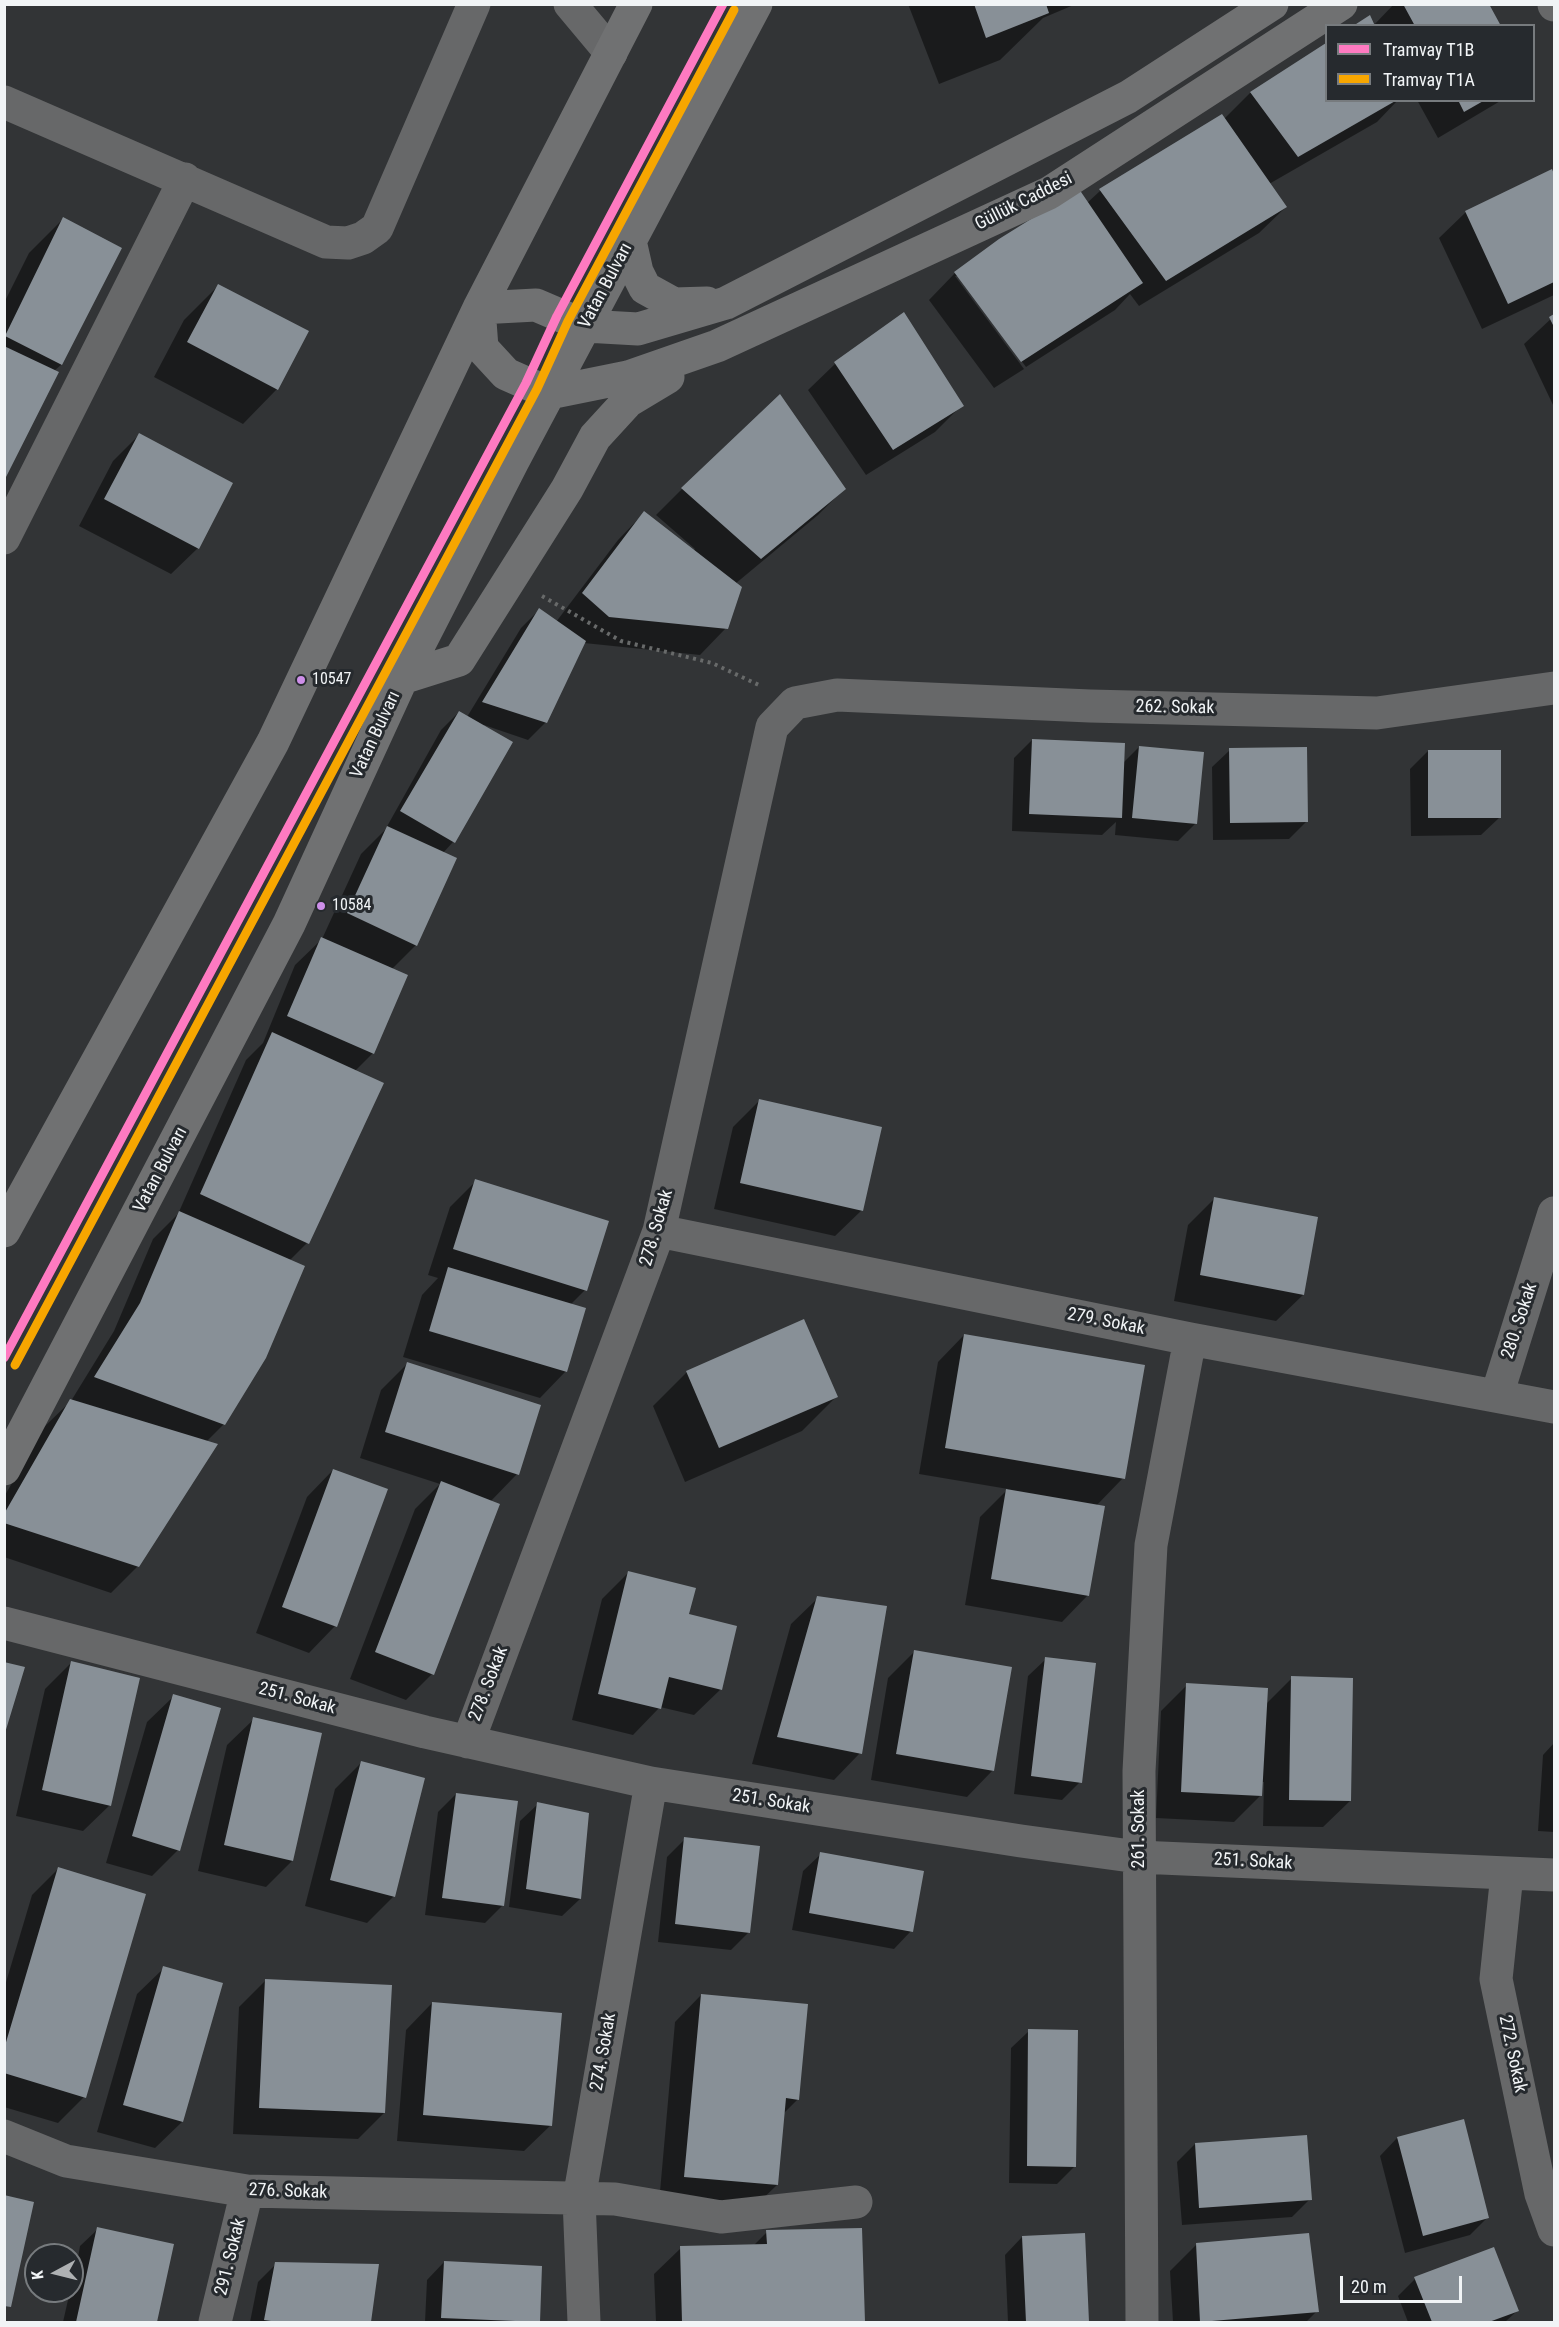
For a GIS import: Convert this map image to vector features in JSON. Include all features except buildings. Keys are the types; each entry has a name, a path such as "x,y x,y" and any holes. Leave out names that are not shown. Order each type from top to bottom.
{"main road":[{"path":"4,1231 273,742 479,308 636,4"},
{"name":"Vatan Bulvarı","path":"4,1469 289,924 402,678 549,393 756,4"},
{"path":"479,308 536,305 585,326 638,329 726,303 1128,97 1272,4"},
{"name":"Güllük Caddesi","path":"717,346 1049,193 1341,4"},
{"path":"630,241 637,272 645,288 674,304 726,303"},
{"path":"479,308 482,348 506,374 549,393 628,377 717,346"},
{"path":"402,678 459,660 567,489 595,437 628,401 717,346"}],"street":[{"path":"4,102 326,242 348,243 363,238 377,228 474,4"},
{"path":"570,4 611,53"},
{"path":"4,538 185,179"},
{"name":"262. Sokak","path":"795,703 837,695 1090,706 1377,713 1554,688"},
{"name":"278. Sokak","path":"468,1742 659,1231 772,727 795,703"},
{"name":"280. Sokak","path":"1497,1395 1554,1213"},
{"name":"279. Sokak","path":"659,1231 1190,1339 1554,1407"},
{"name":"261. Sokak","path":"1142,2322 1139,1771 1151,1545 1190,1339"},
{"name":"251. Sokak","path":"4,1623 468,1742 651,1783 1138,1857 1554,1875"},
{"name":"274. Sokak","path":"584,2322 579,2199 651,1783"},
{"name":"272. Sokak","path":"1507,1874 1496,1979 1541,2194 1554,2230"},
{"name":"276. Sokak","path":"4,2136 66,2161 247,2191 615,2199 721,2217 856,2202"},
{"name":"291. Sokak","path":"215,2322 247,2191"}],"path":[{"path":"510,578 621,641 711,663 795,703"}],"tram line":[{"name":"T1B","path":"4,1358 526,383 557,316 723,4"},
{"name":"T1A","path":"15,1365 537,389 568,321 734,10"}],"place":[{"name":"10547","path":"301,680"},
{"name":"10584","path":"321,906"}]}
